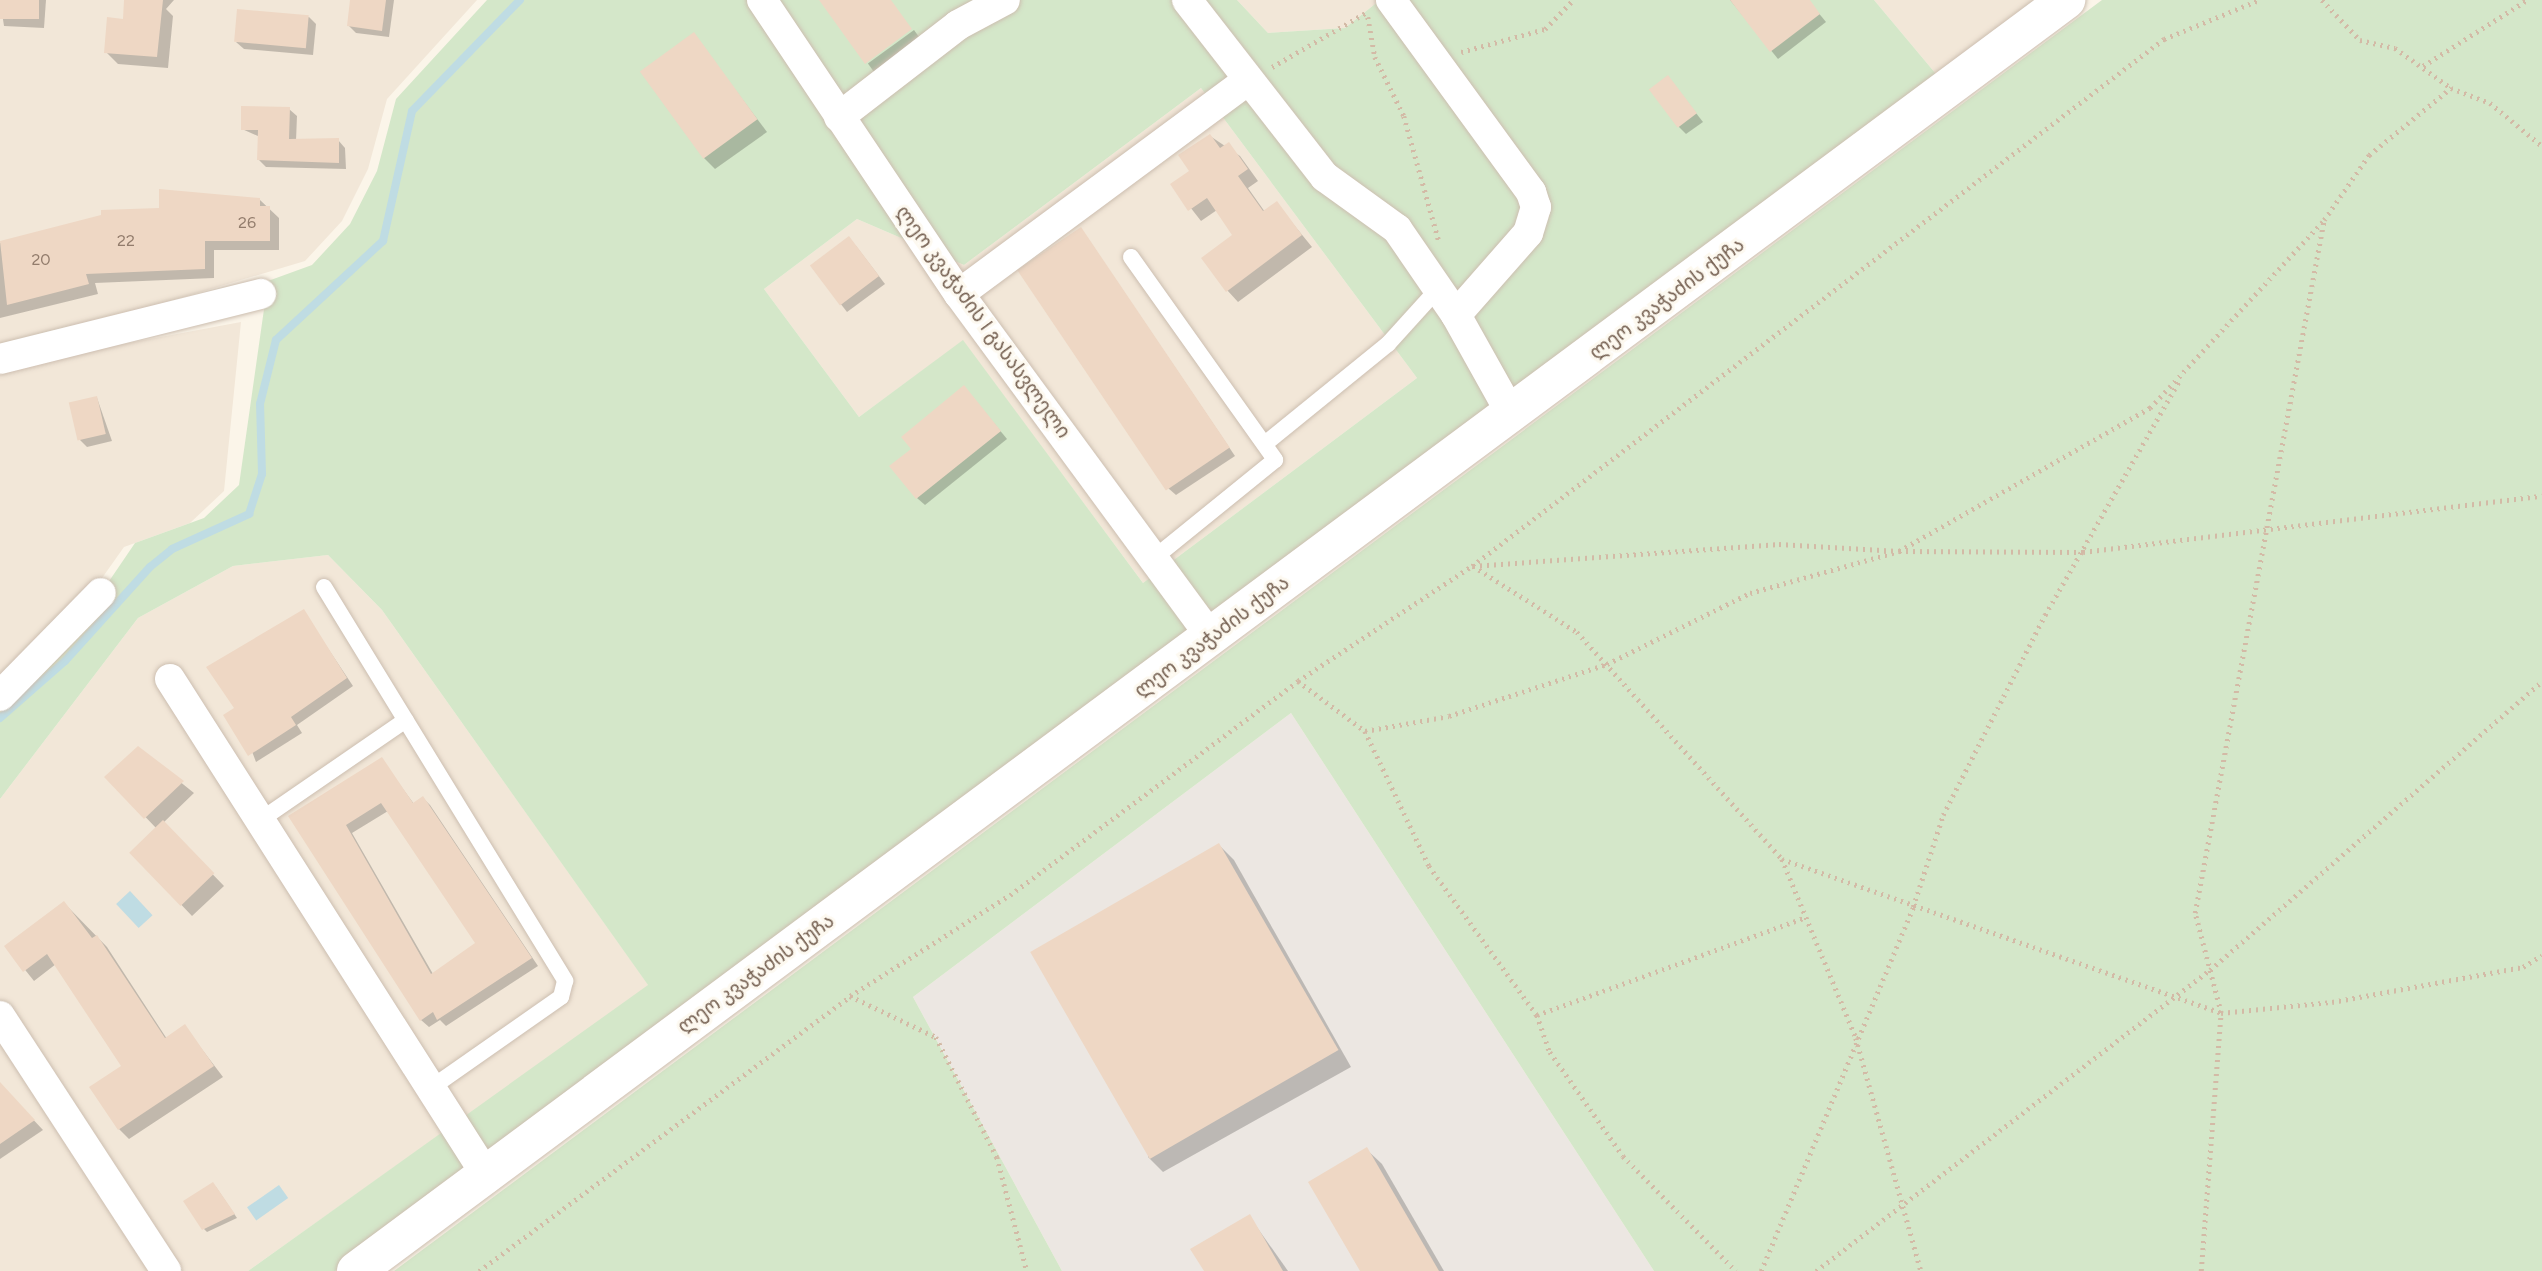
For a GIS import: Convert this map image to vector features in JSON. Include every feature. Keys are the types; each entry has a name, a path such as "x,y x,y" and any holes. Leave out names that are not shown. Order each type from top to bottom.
{"main road":[{"name":"ლეო კვაჭაძის ქუჩა","path":"356,1271 1212,638 2066,0"}],"street":[{"name":"ლეო კვაჭაძის I გასასვლელი","path":"762,0 959,294 1212,638"},
{"path":"839,117 958,25 1005,0"},
{"path":"1187,0 1247,81 1325,177 1397,229 1436,291 1456,315 1512,415"},
{"path":"1379,6 1436,59 1536,207 1528,233 1456,315"},
{"path":"959,294 1247,81"},
{"path":"0,359 261,295"},
{"path":"0,696 101,593"},
{"path":"170,679 428,1090 485,1173"},
{"path":"0,1016 166,1271"}],"lane":[{"path":"1131,257 1266,443 1275,460 1270,469 1154,558"},
{"path":"1266,443 1388,344 1436,291"},
{"path":"324,587 565,981 561,997 428,1090"},
{"path":"259,821 406,720"}],"path":[{"path":"1436,59 1545,29 1573,0"},
{"path":"480,1271 850,996 1010,895 1298,681 1472,566 2164,39 2259,0"},
{"path":"2322,0 2360,40 2395,48 2451,88 2490,103 2542,146"},
{"path":"2423,66 2527,0"},
{"path":"1247,81 1379,6"},
{"path":"1379,6 1375,57 1404,116 1436,218 1440,255"},
{"path":"1365,732 1449,716 1607,664 1750,593 1899,551 2150,408 2324,220 2369,155 2451,88"},
{"path":"2201,1271 2221,1013 2195,913 2263,530 2324,220"},
{"path":"1760,1271 1913,907 1943,815 2083,552 2185,370"},
{"path":"1472,566 1779,544 1899,551 2083,552 2542,496"},
{"path":"1472,566 1577,632 1782,859 1804,918 1856,1038 1921,1271"},
{"path":"1298,681 1365,732 1429,866 1537,1014 1550,1052 1623,1156 1736,1271"},
{"path":"1816,1271 2210,970 2542,681"},
{"path":"1782,859 2221,1013 2345,1000 2523,967 2542,955"},
{"path":"1537,1014 1804,918"},
{"path":"850,996 936,1037 997,1157 1027,1271"}],"shaded area":[{"path":"0,0 477,0 387,99 368,169 342,221 305,261 0,352"},
{"path":"1237,0 1380,0 1345,28 1268,33"},
{"path":"1874,0 2036,0 1936,74"},
{"path":"1201,88 1417,378 1143,583 963,341 859,417 764,289 857,219 964,265"},
{"path":"241,322 224,491 190,523 124,547 90,595 0,687 0,367"},
{"path":"328,555 382,610 649,986 248,1271 0,1271 0,799 138,618 233,566"},
{"path":"1291,713 1654,1271 1062,1271 913,997"}],"green space":[{"path":"487,0 1237,0 1268,33 1345,28 1380,0 1874,0 1936,74 335,1271 248,1271 648,985 382,610 328,555 233,566 138,618 0,799 0,696 101,593 135,543 204,518 239,485 268,281 312,265 350,224 377,171 396,99","holes":["1201,88 1417,378 1143,583 963,340 859,417 764,289 857,219 964,265"]},
{"path":"2102,0 2542,0 2542,1271 1654,1271 1291,713 913,997 1062,1271 394,1271"}],"water":[{"path":"130,891 153,915 139,928 116,904"},
{"path":"279,1185 288,1198 256,1220 247,1207"}],"building":[{"path":"0,0 39,0 39,19 0,19"},
{"path":"124,0 163,0 157,57 104,53 107,17 123,19"},
{"path":"350,0 386,0 382,31 347,26"},
{"path":"819,0 891,0 912,29 865,64"},
{"path":"1730,0 1810,0 1820,14 1770,52"},
{"path":"237,9 309,15 306,48 234,42"},
{"path":"694,32 757,119 703,159 640,71"},
{"path":"1668,75 1697,113 1678,128 1649,89"},
{"path":"241,106 290,107 289,139 339,138 339,163 257,160 258,130 241,130"},
{"path":"1210,134 1220,148 1229,142 1248,169 1238,176 1263,211 1277,201 1302,235 1226,292 1201,258 1232,235 1207,198 1188,211 1170,184 1189,171 1178,155"},
{"path":"159,189 260,198 260,206 270,206 270,241 205,241 205,269 86,274 89,284 7,305 0,241 101,215 101,210 159,208"},
{"path":"1081,227 1230,448 1166,491 1017,270"},
{"path":"849,236 879,276 840,305 810,265"},
{"path":"964,385 1001,431 916,499 889,466 911,449 901,437"},
{"path":"97,396 106,434 78,441 69,403"},
{"path":"304,609 347,678 291,717 296,725 248,756 223,715 234,708 206,667"},
{"path":"138,746 184,781 144,819 104,777"},
{"path":"382,757 413,803 423,796 532,958 437,1020 433,1012 420,1021 288,816","holes":["381,803 475,943 431,974 346,825"]},
{"path":"163,820 214,873 181,906 129,853"},
{"path":"1219,843 1338,1050 1150,1159 1030,952"},
{"path":"64,901 92,938 97,935 165,1038 185,1024 214,1066 118,1130 89,1087 121,1066 47,954 23,972 4,946"},
{"path":"0,1082 35,1120 0,1144"},
{"path":"1367,1147 1439,1271 1360,1271 1308,1182"},
{"path":"213,1182 235,1214 202,1230 183,1201"},
{"path":"1250,1214 1283,1271 1204,1271 1190,1249"}],"waterway":[{"path":"0,718 65,661 150,567 172,549 249,514 262,474 260,404 276,340 383,241 412,111 520,0"}]}
